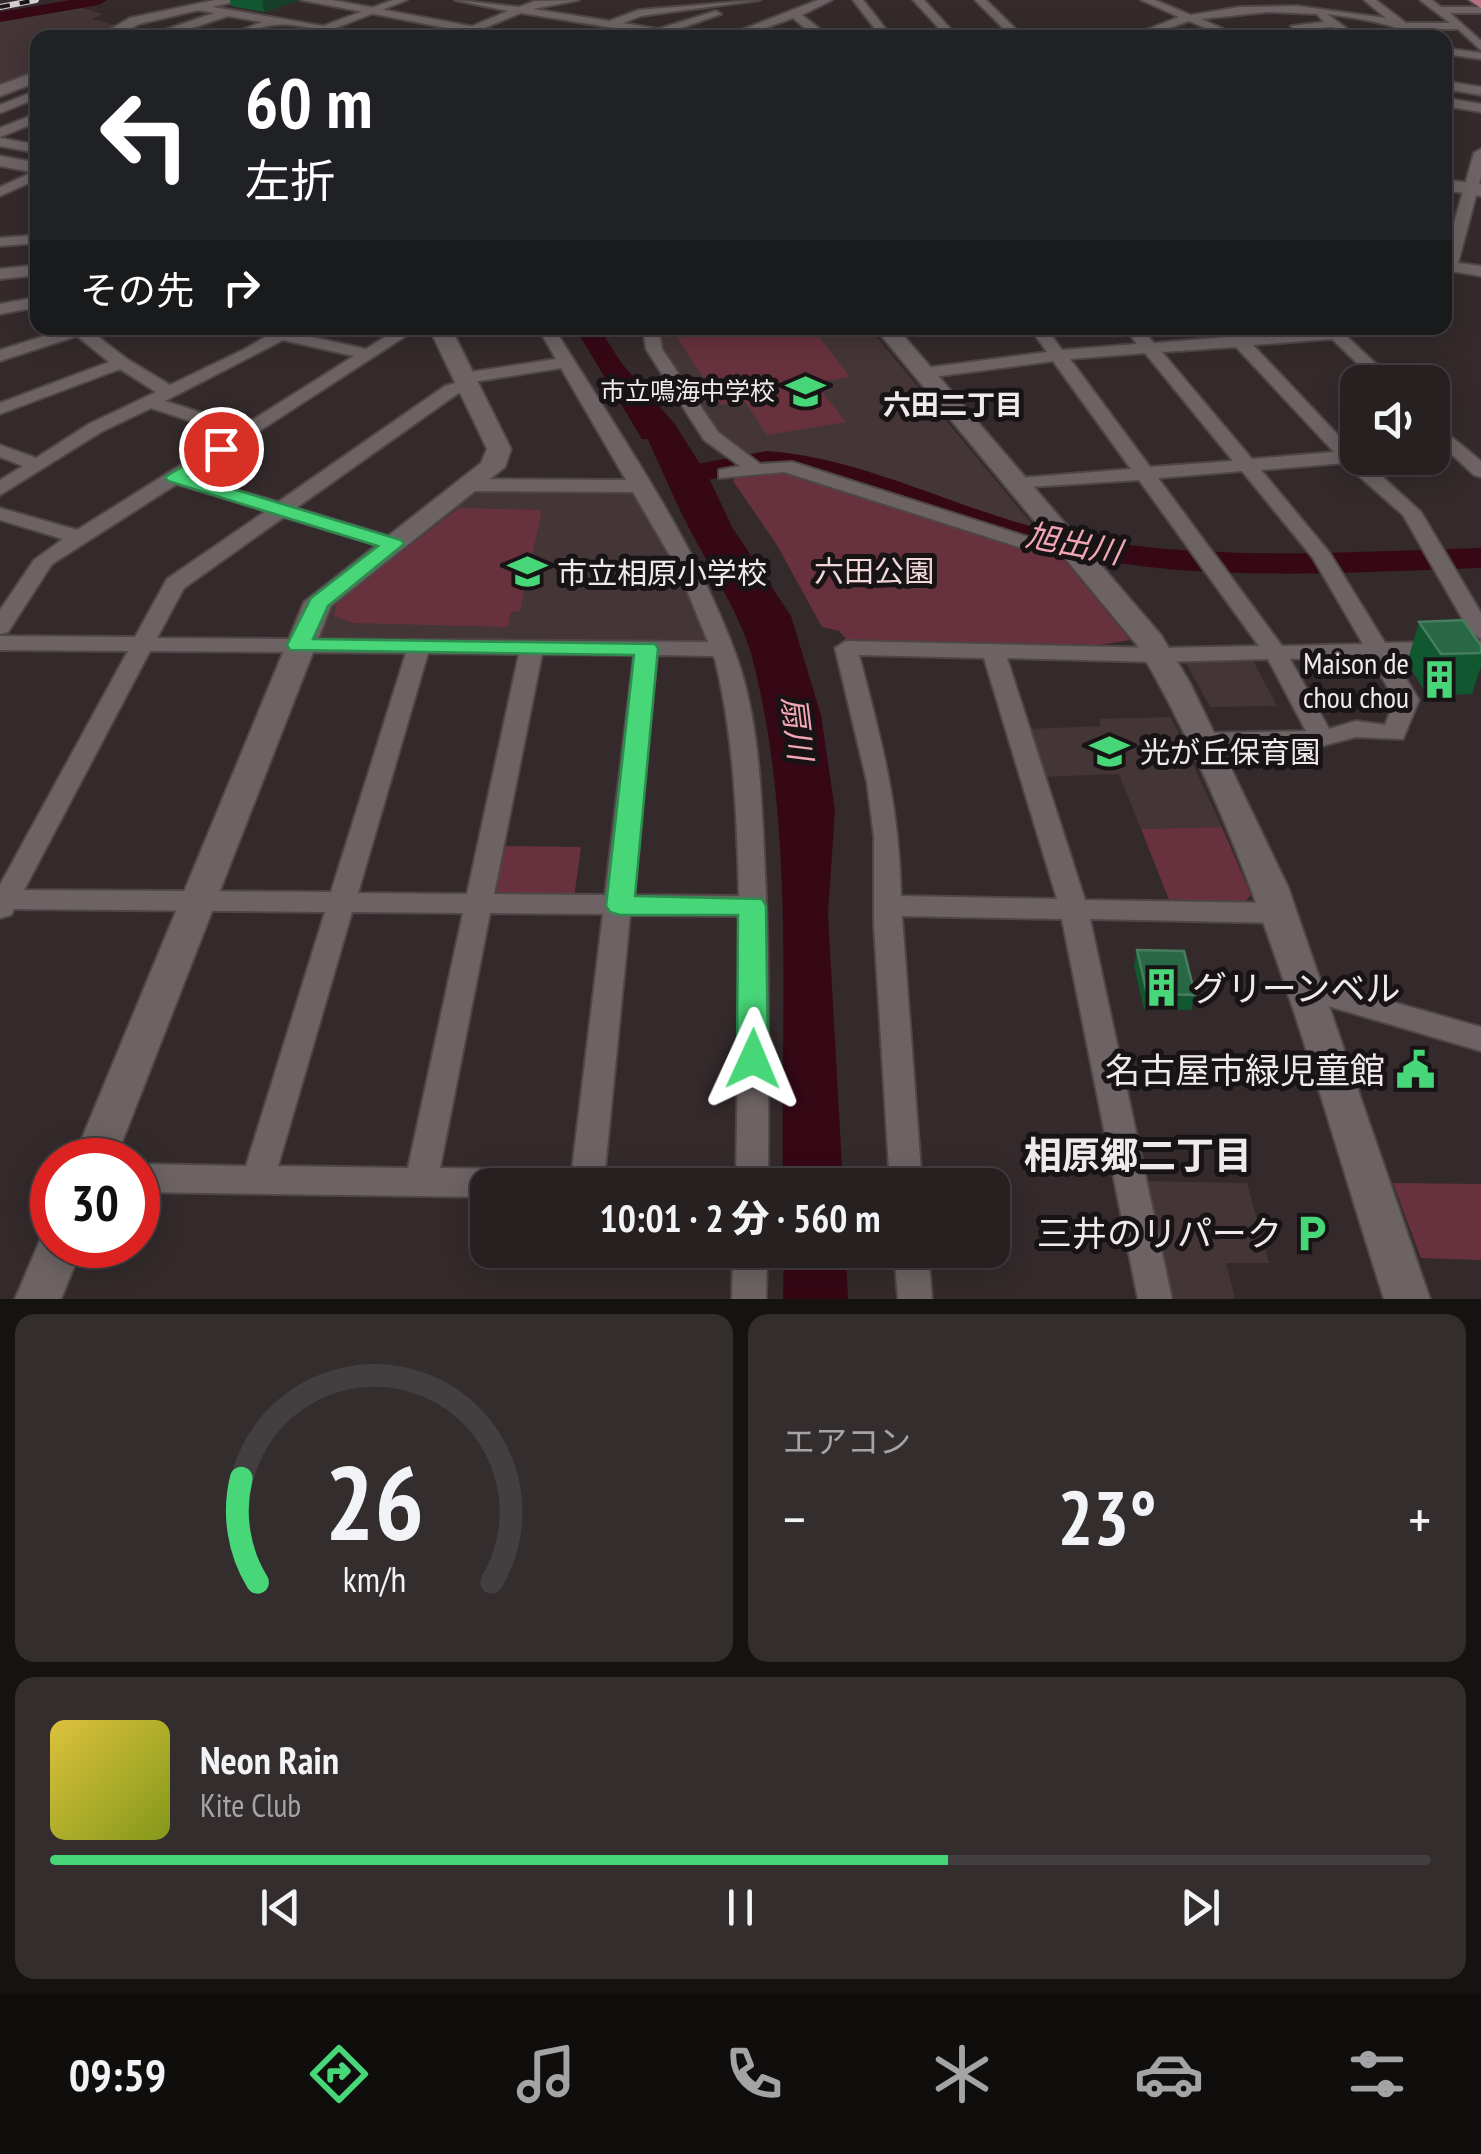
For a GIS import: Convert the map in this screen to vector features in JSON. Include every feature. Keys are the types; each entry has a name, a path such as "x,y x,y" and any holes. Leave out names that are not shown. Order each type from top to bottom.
{"street":[{"path":"308,0 483,30"},
{"path":"323,29 402,0"},
{"path":"464,0 644,30"},
{"path":"467,30 535,4 576,0 590,11 572,19"},
{"path":"608,25 638,12 755,0"},
{"path":"664,30 755,0"},
{"path":"749,30 827,0 841,0"},
{"path":"858,0 882,30"},
{"path":"918,0 946,30"},
{"path":"980,0 1012,30"},
{"path":"1146,0 1219,30"},
{"path":"1224,0 1249,12"},
{"path":"1297,0 1343,30"},
{"path":"1369,0 1410,30"},
{"path":"1425,0 1481,46"},
{"path":"1439,10 1479,5"},
{"path":"115,30 135,20 196,6 232,6 274,20 328,30"},
{"path":"172,30 232,6"},
{"path":"1155,30 1188,18 1312,10 1404,26 1461,26"},
{"path":"796,14 813,30"},
{"path":"247,30 274,20"},
{"path":"1302,30 1334,24"},
{"path":"1452,52 1481,56"},
{"path":"0,91 30,79"},
{"path":"19,84 30,87"},
{"path":"1452,86 1481,91"},
{"path":"0,109 30,94"},
{"path":"1452,103 1481,108"},
{"path":"0,133 30,120"},
{"path":"0,142 30,146"},
{"path":"1452,252 1476,189 1481,153"},
{"path":"0,160 30,169"},
{"path":"0,192 7,183"},
{"path":"0,242 30,240"},
{"path":"1452,266 1481,271"},
{"path":"0,274 30,271"},
{"path":"0,309 30,303"},
{"path":"0,356 62,335"},
{"path":"90,335 121,363 169,392"},
{"path":"0,490 95,428 278,335"},
{"path":"300,335 368,354"},
{"path":"0,627 44,560 399,335"},
{"path":"103,1138 318,602 492,467 500,449 443,335"},
{"path":"550,335 691,573 722,649 741,726 749,796 752,906 752,1168"},
{"path":"652,335 654,349 711,436 751,465"},
{"path":"893,335 1159,655 1204,741 1280,914 1407,1299"},
{"path":"1043,335 1275,652 1322,738"},
{"path":"1139,335 1325,560 1407,700 1394,734 1356,729 1322,738 1204,741"},
{"path":"925,372 1150,348 1228,335"},
{"path":"1235,335 1340,443"},
{"path":"1337,335 1369,365"},
{"path":"566,362 465,382 450,390 180,579 2,903 752,906"},
{"path":"0,409 121,363"},
{"path":"150,402 245,433"},
{"path":"1450,443 1481,471"},
{"path":"1450,448 1455,448"},
{"path":"0,450 36,464"},
{"path":"1019,484 1340,457"},
{"path":"726,474 751,465 797,468 1026,542 1074,548"},
{"path":"1372,475 1410,512 1481,632"},
{"path":"174,477 394,544"},
{"path":"466,485 640,486"},
{"path":"0,514 80,538"},
{"path":"0,643 722,649"},
{"path":"258,1179 419,646"},
{"path":"421,1181 532,647"},
{"path":"589,1168 646,648"},
{"path":"905,1168 887,906 887,837 880,782 846,648 1159,655 1481,648"},
{"path":"993,651 1074,910 1155,1299"},
{"path":"887,906 1280,914"},
{"path":"1304,988 1481,1039"},
{"path":"160,1178 470,1182"},
{"path":"38,1299 51,1268"},
{"path":"749,1299 750,1268"},
{"path":"912,1268 915,1299"}],"shaded area":[{"path":"78,7 103,14 92,19 116,25 107,30 30,30 30,75 0,87 0,20"},
{"name":"市立鳴海中学校","path":"658,335 875,335 1042,536 808,461 754,458 717,434 660,348"},
{"name":"市立相原小学校","path":"634,490 673,550 712,638 707,643 322,638 317,634 330,603 471,491"},
{"path":"1251,657 1277,706 1210,707 1186,663 1191,659"},
{"name":"光が丘保育園","path":"1171,717 1222,827 1141,829 1119,774 1042,777 1026,729 1101,726 1099,719"},
{"path":"1142,1181 1247,1183 1269,1263 1226,1263 1235,1299 1167,1299"}],"green space":[{"path":"817,335 850,377 815,383 846,422 767,435 745,402 721,405 676,336"},
{"name":"六田公園","path":"776,467 1060,555 1130,640 1099,645 847,640 839,631 822,627 777,545 733,481 737,474"},
{"path":"459,508 542,510 520,611 511,612 508,627 353,623 334,616 337,602"},
{"path":"1222,827 1251,895 1242,904 1170,902 1141,829"},
{"path":"500,846 581,847 574,898 501,896 491,890"},
{"path":"1393,1183 1481,1184 1481,1260 1421,1258"}],"water":[{"name":"扇川","path":"589,335 602,335 674,423 709,478 732,527 791,616 821,715 835,811 828,914 842,1168 783,1168 783,920 775,787 766,721 746,639 636,415"},
{"path":"784,1268 847,1268 848,1299 783,1299"}],"building":[{"path":"1463,620 1481,646 1481,653 1441,654 1419,622"},
{"path":"1137,950 1184,951 1195,995 1147,994"}],"waterway":[{"path":"0,17 99,0"},
{"name":"扇川","path":"591,335 652,433"},
{"name":"旭出川","path":"680,476 767,460 797,462 1019,533 1143,557 1239,563 1481,558"}],"railway":[{"path":"0,7 36,0"}],"place":[{"name":"市立鳴海中学校","path":"805,391"},
{"name":"市立相原小学校","path":"527,572"},
{"name":"Maison de chou chou","path":"1439,679"},
{"name":"光が丘保育園","path":"1110,751"},
{"name":"グリーンベル","path":"1162,988"},
{"name":"名古屋市緑児童館","path":"1415,1070"},
{"name":"三井のリパーク","path":"1312,1233"}],"district":[{"name":"六田二丁目","path":"953,404"},
{"name":"相原郷二丁目","path":"1138,1154"}],"route":[{"path":"221,449 174,477 394,544 318,602 298,645 646,648 620,906 752,906 753,1059"}]}
